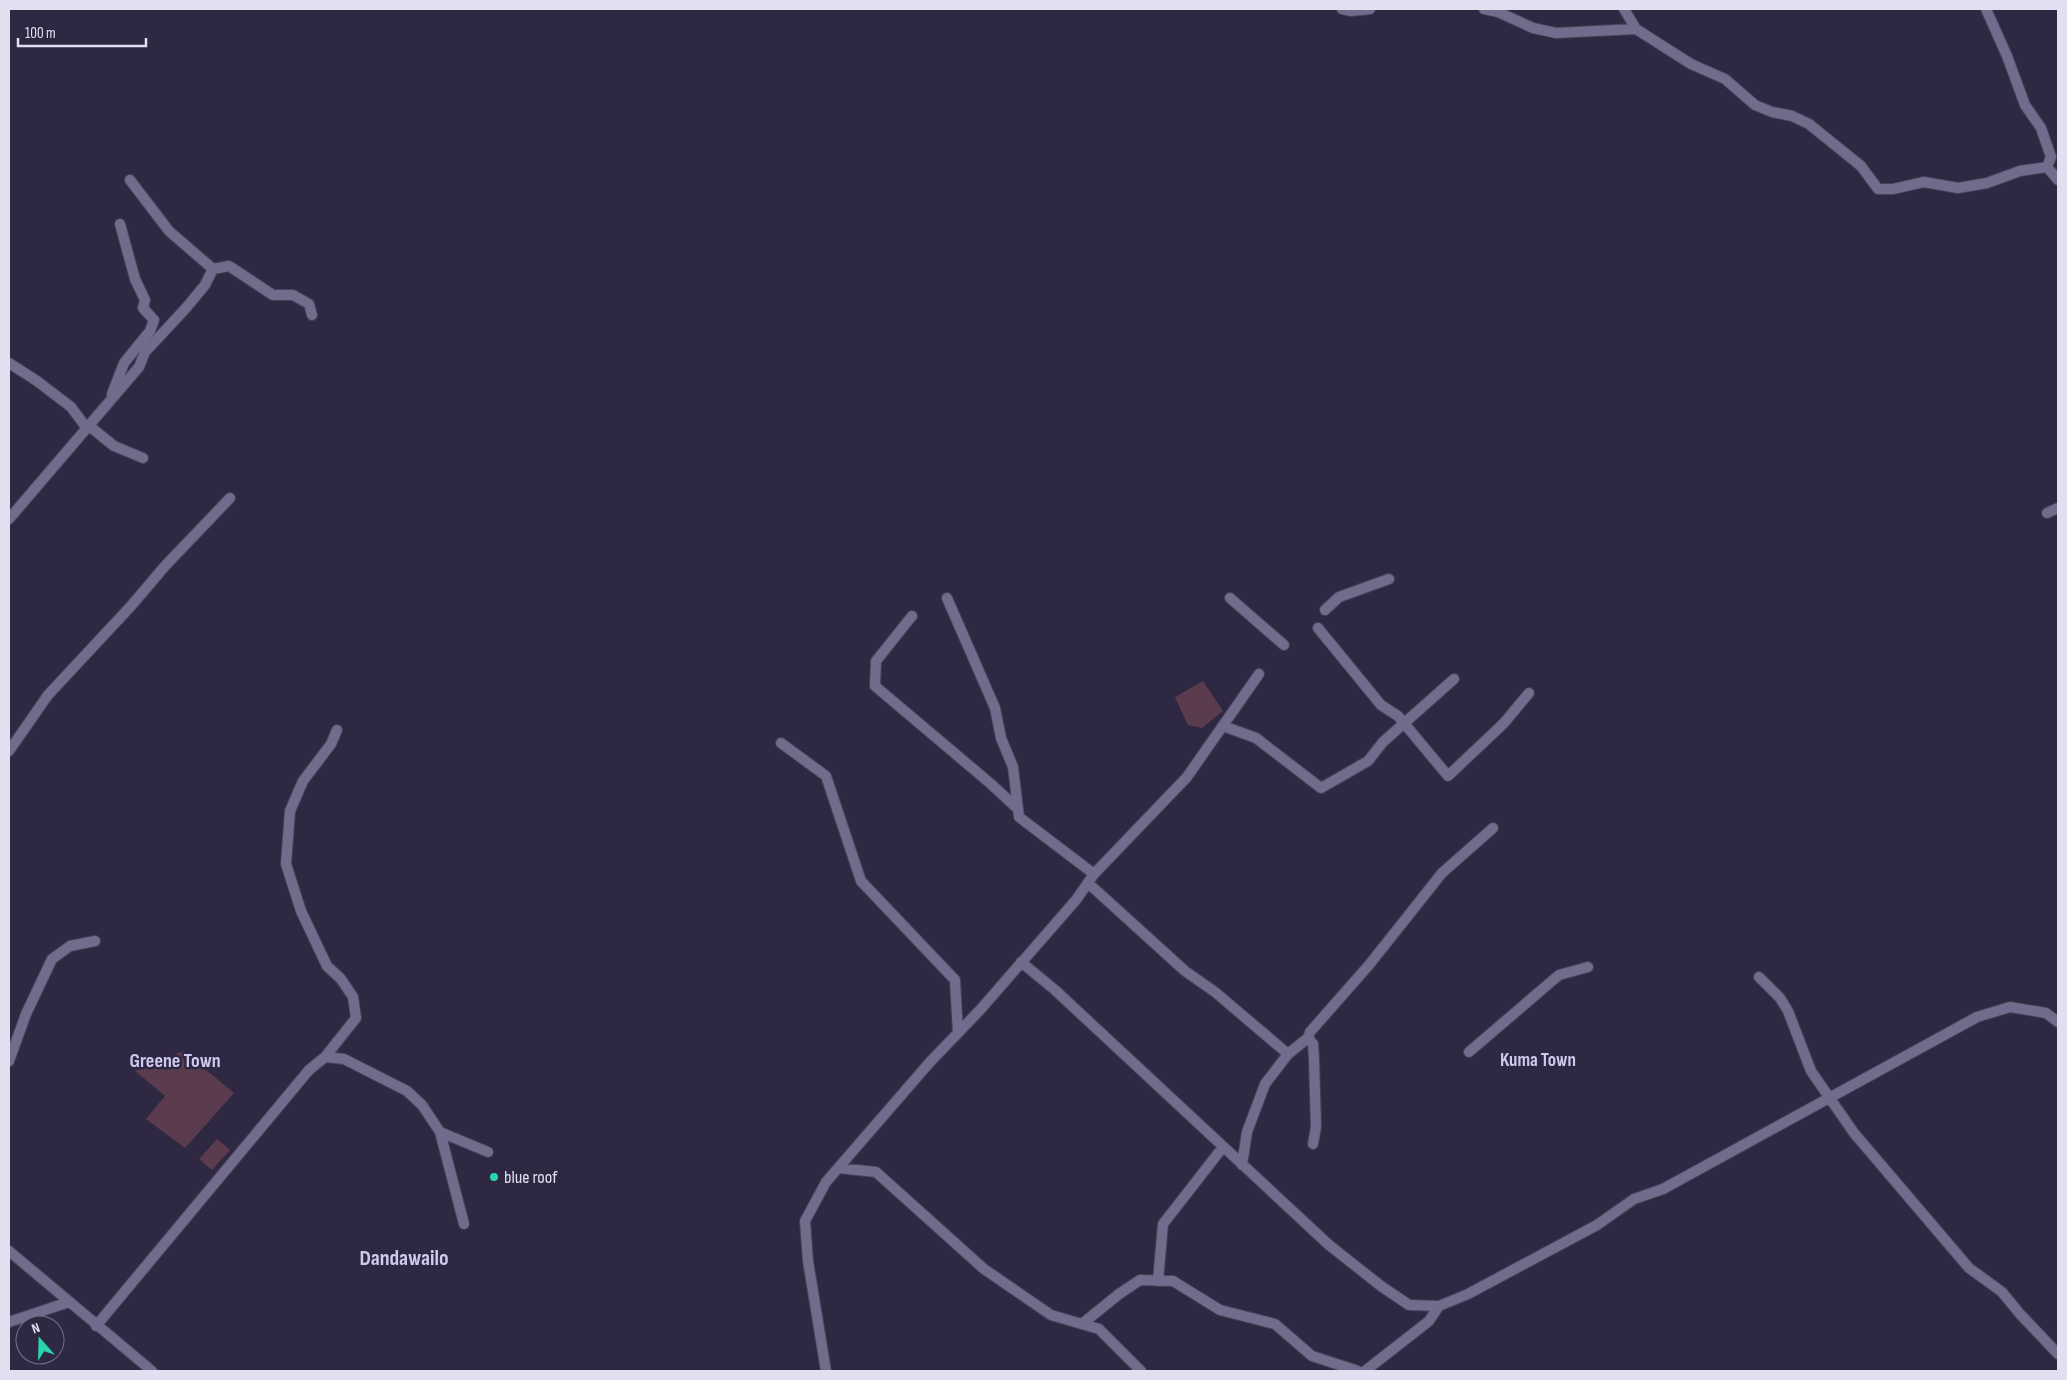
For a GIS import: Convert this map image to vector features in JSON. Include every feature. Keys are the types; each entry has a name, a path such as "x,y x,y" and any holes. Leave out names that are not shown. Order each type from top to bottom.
{"street":[{"path":"1342,9 1351,12 1370,9"},
{"path":"1484,9 1498,12 1533,28 1556,33 1636,29"},
{"path":"1624,9 1636,29 1691,64 1725,79 1755,106 1792,116 1809,124 1861,166 1878,190 1893,189 1924,182 1958,188 1987,183 2020,171 2046,167"},
{"path":"1986,9 2025,104 2041,128 2051,157 2046,167"},
{"path":"2046,167 2058,180"},
{"path":"130,180 169,231 213,268 229,266 273,295 293,295 310,304 312,315"},
{"path":"110,400 124,363 150,331 154,320 143,308 145,300 135,279 120,224"},
{"path":"9,519 139,367 145,352 205,285 213,268"},
{"path":"9,363 37,381 71,408 87,426 114,446 143,458"},
{"path":"12,747 48,695 131,606 165,566 230,498"},
{"path":"2047,512 2058,508"},
{"path":"1325,610 1339,597 1389,579"},
{"path":"947,598 995,708 1001,738 1013,767 1019,817 1091,878 1185,970 1215,992 1288,1054"},
{"path":"1230,598 1284,645"},
{"path":"912,616 876,661 874,686 1018,809"},
{"path":"1318,628 1381,706 1398,716 1448,776 1504,723 1529,693"},
{"path":"826,1371 808,1261 805,1221 826,1182 1022,962 1076,900 1091,878 1187,777 1259,674"},
{"path":"1223,726 1256,738 1321,788 1368,761 1383,742 1454,679"},
{"path":"96,1326 309,1070 325,1057 356,1018 353,997 341,979 327,966 301,912 286,864 290,811 303,781 331,744 337,730"},
{"path":"9,734 12,747"},
{"path":"780,743 826,776 861,881 955,980 958,1033"},
{"path":"1242,1165 1247,1132 1264,1084 1288,1054 1308,1038 1310,1032 1368,965 1442,873 1493,828"},
{"path":"9,1061 26,1014 52,959 70,946 95,941"},
{"path":"1022,962 1055,990 1329,1245 1381,1286 1409,1305 1439,1306 1468,1294 1597,1225 1634,1199 1663,1189 1977,1017 2010,1007 2046,1013 2058,1022"},
{"path":"1469,1052 1559,976 1588,967"},
{"path":"1759,977 1780,998 1788,1011 1811,1071 1854,1133 1969,1268 2002,1292 2058,1354"},
{"path":"1308,1038 1313,1044 1314,1059 1316,1127 1313,1144"},
{"path":"325,1057 344,1059 407,1091 422,1105 440,1132 464,1224"},
{"path":"440,1132 488,1152"},
{"path":"1158,1281 1163,1224 1223,1147"},
{"path":"838,1168 876,1172 984,1269 1051,1315 1099,1329 1141,1371"},
{"path":"9,1251 96,1326 152,1371"},
{"path":"1082,1324 1119,1294 1140,1280 1173,1281 1220,1310 1275,1324 1312,1356 1358,1371"},
{"path":"9,1322 69,1302"},
{"path":"1365,1371 1429,1321 1439,1306"}],"shaded area":[{"path":"1203,681 1223,711 1202,728 1188,725 1175,697"},
{"path":"183,1051 234,1093 185,1148 146,1119 165,1096 135,1071"},
{"path":"217,1139 230,1150 212,1170 199,1159"}],"place":[{"name":"blue roof","path":"494,1177"}],"district":[{"name":"Kuma Town","path":"1538,1060"},
{"name":"Greene Town","path":"175,1061"},
{"name":"Dandawailo","path":"404,1258"}]}
